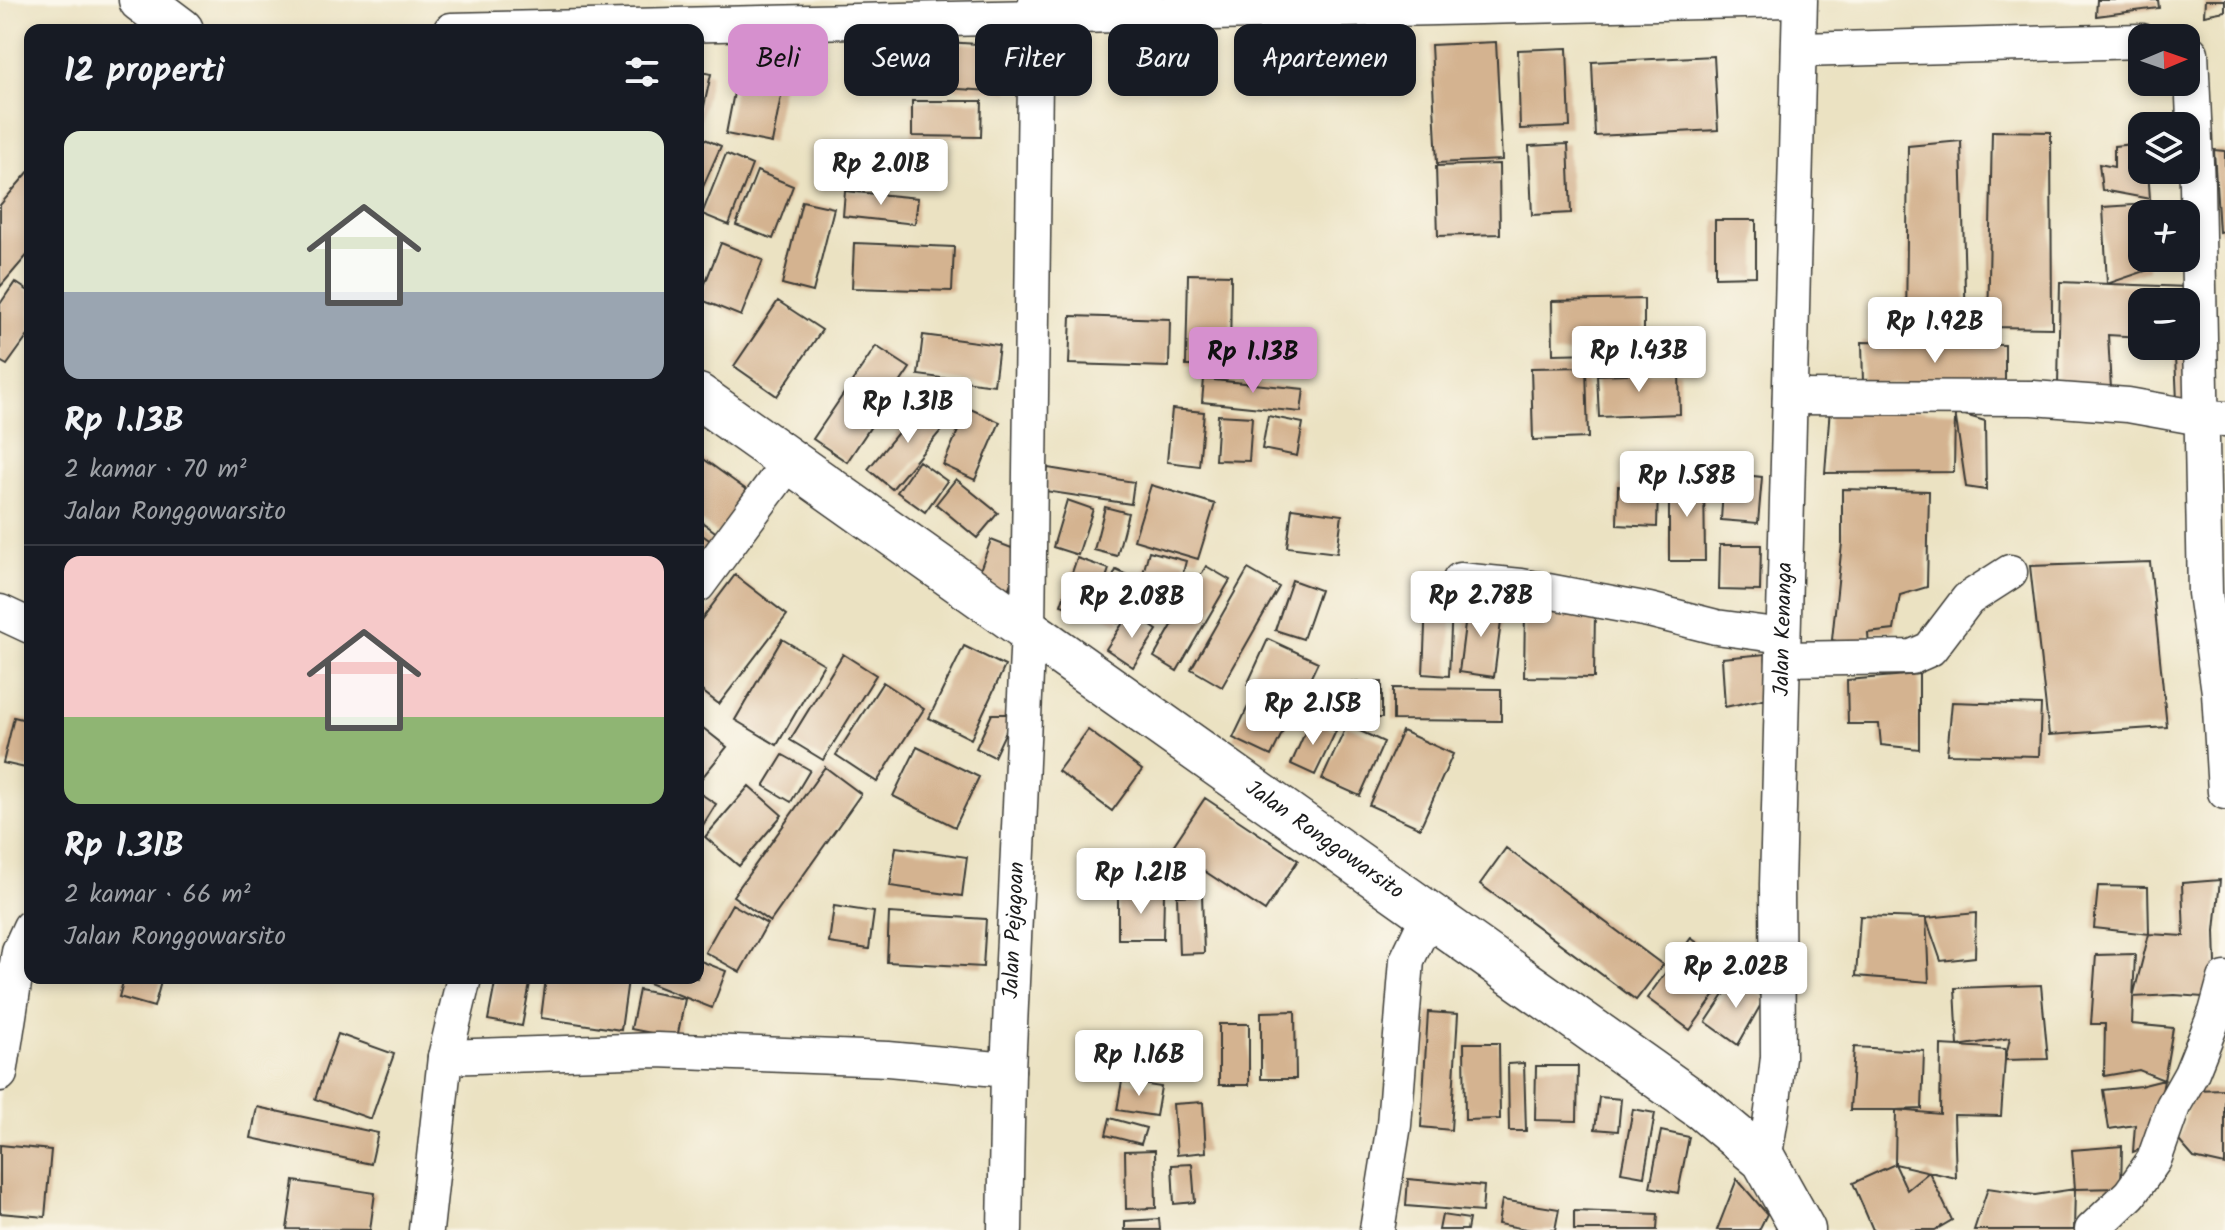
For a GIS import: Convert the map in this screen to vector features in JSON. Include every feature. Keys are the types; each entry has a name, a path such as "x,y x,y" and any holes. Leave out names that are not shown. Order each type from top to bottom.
{"main road":[{"name":"Jalan Ronggowarsito","path":"704,400 1702,1108 1764,1160 1803,1230"}],"street":[{"path":"520,24 646,13 1794,0"},
{"name":"Jalan Kenanga","path":"1764,1160 1778,1057 1777,885 1800,0"},
{"name":"Jalan Pejagoan","path":"1005,1230 1008,1070 1028,630 1036,9"},
{"path":"1799,50 2128,41"},
{"path":"2193,96 2213,418 2205,593 2219,692 2225,792"},
{"path":"1790,397 2033,398 2128,405 2213,418"},
{"path":"704,577 790,461"},
{"path":"1460,580 1521,586 1649,610 1783,648 1912,657 1930,649 1968,599 2010,572"},
{"path":"0,612 24,623"},
{"path":"1377,1230 1394,1125 1407,960 1429,914"},
{"path":"0,1074 19,951 24,940"},
{"path":"2092,1230 2130,1194 2154,1160 2173,1106 2191,1074 2216,1012 2225,979"},
{"path":"426,1230 445,1057 463,984"},
{"path":"445,1057 657,1050 888,1059 1008,1070"}],"building":[{"path":"2097,0 2158,0 2159,8 2096,16"},
{"path":"2205,0 2225,0 2225,11 2204,15"},
{"path":"1496,42 1502,160 1437,163 1431,45"},
{"path":"959,43 975,44 975,90 959,89"},
{"path":"1567,48 1570,127 1520,129 1518,50"},
{"path":"1714,56 1718,130 1595,136 1592,62"},
{"path":"704,72 711,74 704,106"},
{"path":"733,96 781,96 772,143 726,134"},
{"path":"912,101 982,101 981,137 912,136"},
{"path":"1992,131 2051,132 2052,328 1988,327"},
{"path":"704,139 721,146 704,184"},
{"path":"1961,141 1966,327 1906,329 1908,146"},
{"path":"1568,144 1571,213 1532,215 1529,146"},
{"path":"2128,144 2128,184 2149,184 2150,199 2102,190 2099,164 2114,167 2114,146"},
{"path":"2214,150 2225,151 2225,231 2219,232"},
{"path":"726,154 752,165 729,225 704,215"},
{"path":"1499,164 1500,234 1438,236 1436,166"},
{"path":"757,171 793,186 773,239 736,225"},
{"path":"24,177 24,259 0,287 0,205"},
{"path":"845,191 918,198 915,224 843,216"},
{"path":"802,201 834,208 813,292 782,284"},
{"path":"2128,205 2128,272 2142,272 2107,284 2103,207"},
{"path":"1715,220 1756,220 1756,276 1715,277"},
{"path":"721,243 763,260 741,316 704,301 704,286"},
{"path":"854,243 954,247 952,291 852,288"},
{"path":"1188,274 1231,275 1230,366 1186,366"},
{"path":"15,282 24,288 24,341 7,365 0,361 0,304"},
{"path":"2060,282 2187,287 2128,288 2128,336 2108,335 2111,389 2058,386"},
{"path":"1644,299 1644,352 1553,354 1552,301"},
{"path":"778,301 822,330 777,396 734,366"},
{"path":"1071,316 1170,319 1169,367 1069,364"},
{"path":"923,335 999,345 994,385 918,375"},
{"path":"1862,342 2005,345 2005,389 1863,383"},
{"path":"876,346 910,368 847,462 813,439"},
{"path":"2175,360 2190,360 2190,402 2177,401"},
{"path":"1586,367 1588,438 1533,440 1531,368"},
{"path":"1679,372 1680,414 1599,417 1597,375"},
{"path":"1204,379 1304,389 1301,412 1202,402"},
{"path":"924,401 949,421 892,489 868,469"},
{"path":"1830,407 1955,412 1954,472 1825,473"},
{"path":"968,408 1000,422 975,480 943,465"},
{"path":"1172,409 1204,412 1199,466 1167,462"},
{"path":"1955,412 1985,421 1986,490 1966,487"},
{"path":"1218,415 1252,417 1249,461 1215,460"},
{"path":"1268,416 1303,423 1297,456 1262,449"},
{"path":"704,459 748,491 718,534 704,524"},
{"path":"919,461 947,481 925,512 897,492"},
{"path":"1048,468 1134,482 1131,504 1045,491"},
{"path":"1724,473 1762,477 1758,523 1721,520"},
{"path":"1669,477 1704,477 1705,561 1669,561"},
{"path":"956,479 998,513 977,538 936,504"},
{"path":"1151,485 1215,504 1198,559 1134,540"},
{"path":"1618,486 1658,488 1657,527 1617,525"},
{"path":"1842,489 1929,491 1927,587 1900,595 1894,630 1868,633 1869,648 1832,640 1842,543"},
{"path":"1067,500 1093,509 1078,555 1053,547"},
{"path":"1105,507 1128,513 1117,556 1094,550"},
{"path":"1292,508 1342,515 1337,553 1287,547"},
{"path":"704,536 712,542 704,553"},
{"path":"991,540 1022,552 1007,593 976,581"},
{"path":"1720,545 1761,545 1760,591 1719,590"},
{"path":"1149,551 1186,561 1171,620 1133,611"},
{"path":"1077,558 1109,569 1093,616 1061,605"},
{"path":"2150,562 2167,727 2049,735 2030,566"},
{"path":"1206,566 1230,580 1177,671 1154,657"},
{"path":"1248,569 1279,587 1222,687 1191,669"},
{"path":"1116,570 1138,580 1118,623 1096,613"},
{"path":"735,575 787,615 719,704 704,693 704,616"},
{"path":"1292,580 1320,590 1303,639 1275,630"},
{"path":"1468,601 1503,606 1494,677 1459,672"},
{"path":"1426,603 1452,604 1449,676 1423,674"},
{"path":"1525,609 1595,610 1594,678 1524,677"},
{"path":"1130,612 1157,630 1133,667 1106,649"},
{"path":"782,639 824,664 777,745 735,720"},
{"path":"1268,639 1318,662 1297,707 1247,685"},
{"path":"964,646 1005,666 971,739 929,718"},
{"path":"843,654 876,675 823,760 790,740"},
{"path":"1766,654 1768,698 1725,707 1722,658"},
{"path":"1919,674 1919,749 1881,745 1879,724 1848,724 1847,680"},
{"path":"883,682 924,709 877,782 836,755"},
{"path":"1382,682 1382,718 1330,718 1330,683"},
{"path":"1393,688 1501,689 1501,721 1393,720"},
{"path":"1255,692 1293,711 1271,756 1233,738"},
{"path":"1952,702 2041,705 2039,756 1947,754"},
{"path":"992,714 1014,714 994,757 976,748"},
{"path":"14,717 24,720 24,768 3,763"},
{"path":"1311,719 1336,731 1315,775 1291,764"},
{"path":"1347,725 1384,742 1360,796 1322,779"},
{"path":"704,729 727,747 704,775"},
{"path":"1088,730 1142,770 1112,811 1058,771"},
{"path":"1402,731 1453,754 1420,828 1369,805"},
{"path":"917,747 979,777 955,827 893,796"},
{"path":"783,755 810,770 791,802 764,786"},
{"path":"825,767 861,794 770,922 733,896"},
{"path":"749,786 782,815 739,866 705,837"},
{"path":"704,796 716,804 704,823"},
{"path":"1205,798 1298,860 1265,911 1171,849"},
{"path":"896,847 967,857 962,896 890,886"},
{"path":"1506,848 1663,965 1636,1000 1480,884"},
{"path":"2220,880 2215,931 2217,998 2175,995 2133,997 2149,934 2184,936 2182,883"},
{"path":"2098,886 2148,887 2149,934 2094,928"},
{"path":"1118,893 1164,893 1163,939 1118,939"},
{"path":"1202,895 1204,953 1179,954 1177,896"},
{"path":"732,904 767,924 740,972 705,952"},
{"path":"834,906 874,912 869,949 829,943"},
{"path":"889,913 986,919 983,967 887,962"},
{"path":"1976,913 1975,957 1941,961 1926,918"},
{"path":"1860,916 1926,918 1929,982 1856,976"},
{"path":"1691,938 1733,970 1690,1030 1647,998"},
{"path":"2135,954 2132,1024 2173,1028 2153,1144 2133,1152 2135,1125 2109,1129 2103,1090 2164,1080 2139,1070 2104,1076 2105,1024 2091,1024 2096,955"},
{"path":"704,962 726,971 712,1008 651,984 704,984"},
{"path":"1738,974 1764,999 1738,1045 1706,1022"},
{"path":"122,984 160,984 154,1007 119,997"},
{"path":"495,984 530,984 522,1026 488,1020"},
{"path":"545,984 627,984 621,1030 541,1018"},
{"path":"2041,985 2048,1059 2005,1060 2010,1038 1958,1046 1955,988"},
{"path":"639,990 685,999 677,1038 631,1029"},
{"path":"1295,1011 1296,1079 1261,1079 1261,1012"},
{"path":"1428,1012 1458,1014 1451,1130 1421,1127"},
{"path":"1219,1024 1249,1024 1249,1085 1219,1085"},
{"path":"338,1034 394,1054 371,1119 315,1099"},
{"path":"1132,1035 1133,1063 1095,1064 1094,1036"},
{"path":"1464,1043 1499,1043 1500,1119 1465,1120"},
{"path":"1941,1045 2005,1049 2001,1116 1954,1115 1956,1178 1895,1164 1896,1110 1940,1114"},
{"path":"1854,1047 1924,1051 1922,1109 1850,1110"},
{"path":"1524,1063 1526,1131 1509,1131 1508,1064"},
{"path":"1536,1066 1578,1066 1577,1121 1535,1120"},
{"path":"1122,1081 1161,1087 1156,1116 1117,1110"},
{"path":"2225,1089 2225,1165 2194,1158 2179,1141 2193,1090"},
{"path":"1599,1097 1621,1099 1618,1131 1595,1129"},
{"path":"1203,1102 1206,1152 1177,1155 1173,1104"},
{"path":"257,1107 378,1133 371,1164 251,1138"},
{"path":"1633,1109 1655,1113 1644,1176 1621,1172"},
{"path":"1110,1118 1146,1128 1141,1144 1106,1135"},
{"path":"1661,1131 1689,1137 1678,1193 1650,1187"},
{"path":"0,1145 51,1150 45,1217 0,1213"},
{"path":"2122,1146 2121,1188 2075,1189 2072,1150"},
{"path":"1155,1150 1156,1208 1126,1209 1125,1151"},
{"path":"1192,1164 1195,1202 1174,1204 1172,1165"},
{"path":"1895,1164 1907,1190 1929,1172 1952,1220 1935,1230 1873,1230 1853,1183"},
{"path":"1408,1179 1484,1186 1482,1212 1406,1206"},
{"path":"1737,1179 1767,1214 1759,1230 1717,1230"},
{"path":"294,1181 375,1193 370,1230 287,1229"},
{"path":"1988,1188 2035,1195 2075,1189 2074,1230 1974,1230"},
{"path":"1502,1200 1559,1209 1555,1230 1531,1230 1498,1224"},
{"path":"1574,1211 1658,1214 1657,1230 1574,1230"},
{"path":"1442,1215 1469,1219 1467,1230 1439,1230"},
{"path":"1159,1219 1160,1230 1125,1230 1125,1221"}]}
